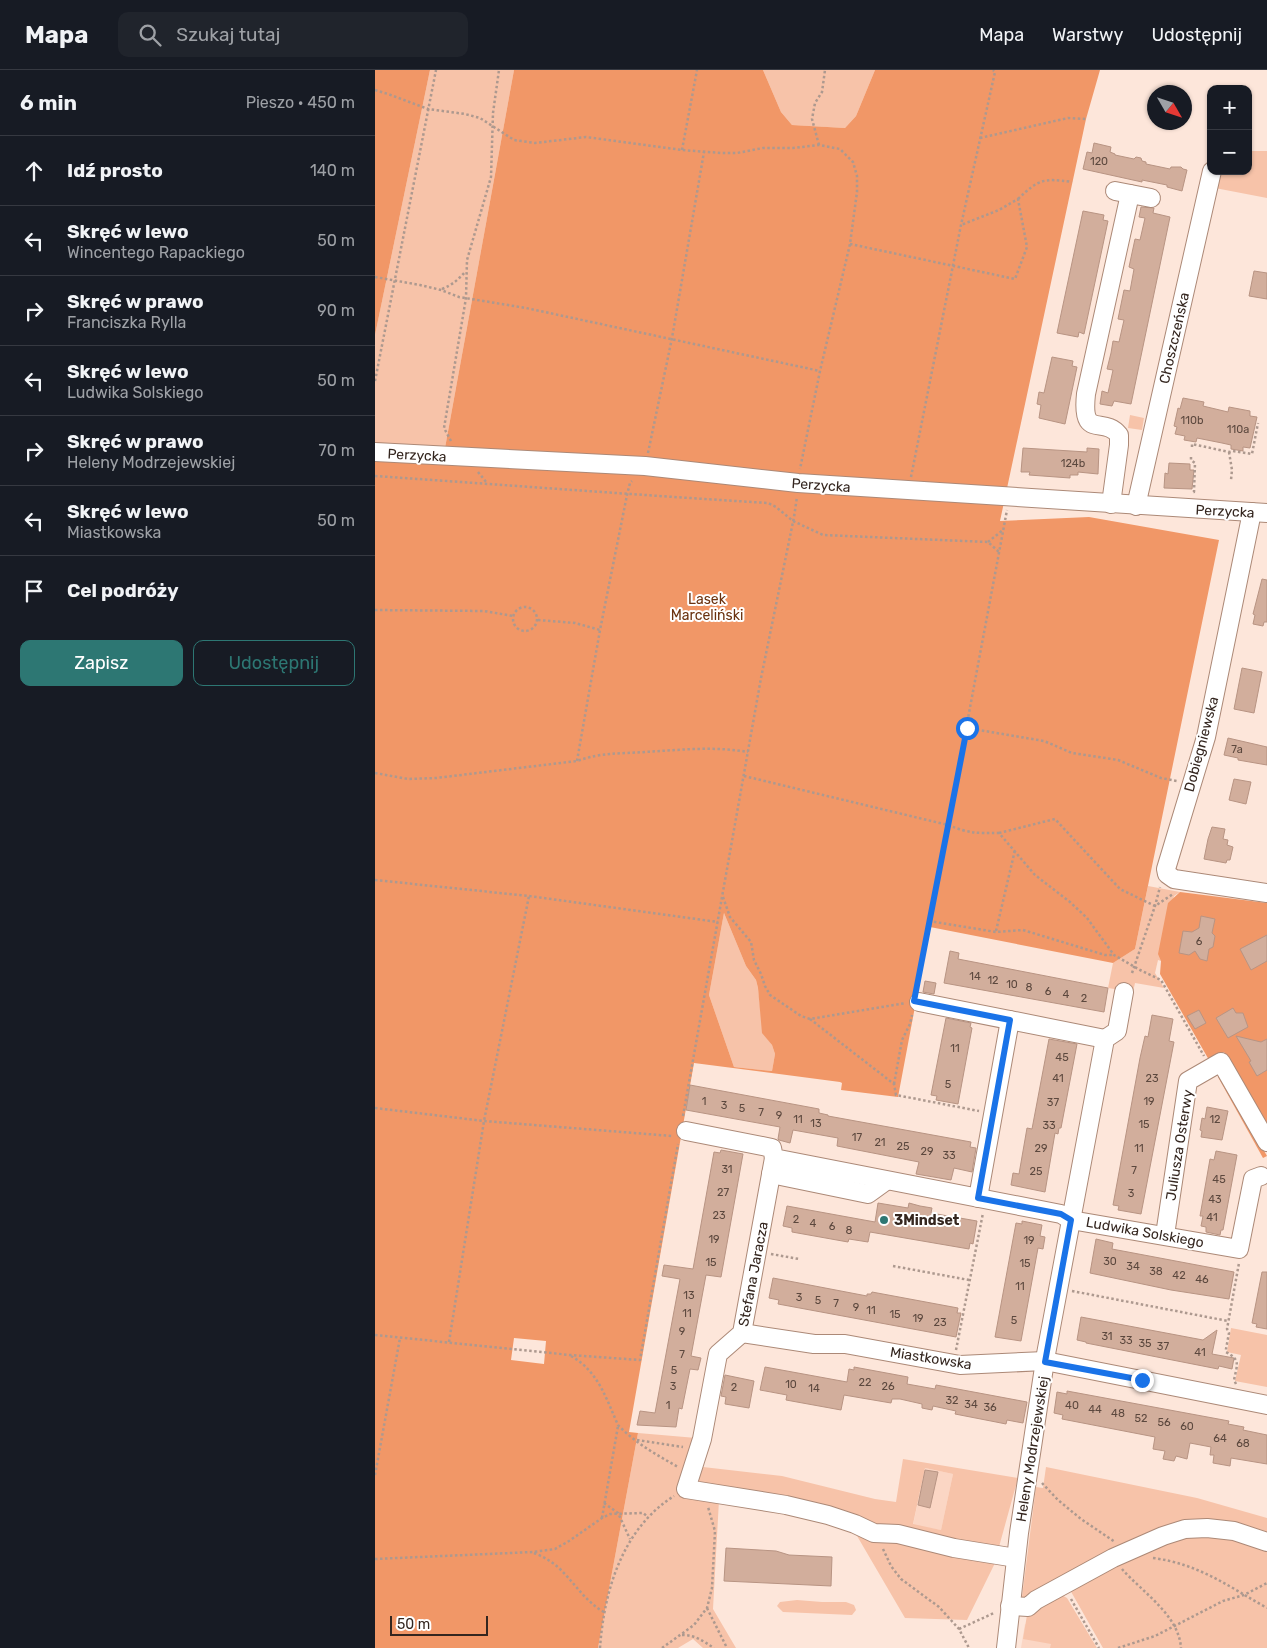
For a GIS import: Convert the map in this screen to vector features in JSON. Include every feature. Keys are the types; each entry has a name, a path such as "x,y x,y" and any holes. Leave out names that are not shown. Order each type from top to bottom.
{"street":[{"name":"Choszczeńska","path":"1136,506 1211,175"},
{"path":"1111,504 1119,435 1111,429 1093,425 1085,416 1086,394 1122,193 1151,198"},
{"name":"Perzycka","path":"375,452 645,466 798,483 1259,513"},
{"name":"Dobiegniewska","path":"1166,869 1206,737 1259,513"},
{"path":"1166,869 1169,877 1175,879 1267,893"},
{"name":"Heleny Modrzejewskiej","path":"1006,1648 1016,1558 1045,1362 1105,1039 1117,1031 1124,992"},
{"path":"917,1001 1105,1039"},
{"path":"981,1202 993,1113 1010,1020"},
{"path":"1209,1065 1221,1062 1267,1142"},
{"name":"Juliusza Osterwy","path":"1165,1235 1188,1081 1209,1065"},
{"name":"Ludwika Solskiego","path":"683,1128 772,1148 773,1166 886,1181 981,1202 1061,1214 1071,1220 1239,1249 1253,1179 1261,1176"},
{"name":"Stefana Jaracza","path":"693,1490 693,1470 718,1354 742,1333 773,1166"},
{"name":"Miastkowska","path":"742,1333 814,1344 845,1344 960,1365 1045,1362 1267,1405"},
{"path":"693,1490 786,1505 837,1518 874,1533 898,1534 954,1548 1016,1558"},
{"path":"1010,1606 1028,1607 1036,1600 1121,1555 1185,1529 1207,1528 1234,1531 1267,1542"}],"path":[{"path":"375,381 435,70"},
{"path":"452,443 444,428 466,298 467,260 491,177 493,112 499,70"},
{"path":"682,150 697,70"},
{"path":"819,145 812,119 815,103 822,92 825,70"},
{"path":"910,482 961,225 995,72 993,70"},
{"path":"375,90 428,109 480,118 514,140 535,143 585,137 704,152 737,153 763,148 793,148 819,145 840,149 853,162 857,176 850,244 820,371 800,471"},
{"path":"980,138 1068,118 1086,119"},
{"path":"648,457 672,338 704,152"},
{"path":"961,225 999,210 1018,199 1035,183 1043,180 1072,182"},
{"path":"850,244 1015,279 1027,247 1018,199"},
{"path":"441,290 458,280 466,271"},
{"path":"375,277 441,290 466,298 527,308 820,371"},
{"path":"1192,447 1192,444 1229,452 1252,454 1259,423"},
{"path":"1229,452 1232,470 1231,480 1229,480"},
{"path":"1184,492 1194,492 1195,463 1191,458"},
{"path":"375,476 511,484 627,495 768,503 776,506 793,521 823,535 989,542 999,552"},
{"path":"577,761 629,483 634,478"},
{"path":"375,1335 569,1355 640,1360 683,1128 748,752 793,521 797,490"},
{"path":"993,1113 896,1095 894,1084 902,1040 910,1024 917,1001 929,921 967,728 1007,507"},
{"path":"989,542 1003,530"},
{"path":"525,608 536,614 538,620 535,626 525,631 519,629 514,623 513,616 517,611 525,608"},
{"path":"375,610 484,611 513,616"},
{"path":"538,620 575,623 600,630"},
{"path":"967,728 1044,741 1072,753 1118,760 1161,778 1191,785"},
{"path":"375,773 408,779 436,778 577,761 595,755 618,752 710,748 748,752"},
{"path":"744,776 948,825 966,833 999,833 1055,819 1120,888 1155,906"},
{"path":"999,833 1035,875 1087,918 1114,955 1161,980 1209,1065"},
{"path":"996,932 1015,850"},
{"path":"1132,973 1166,869"},
{"path":"375,880 529,896 718,922"},
{"path":"449,1343 484,1121 529,896"},
{"path":"723,896 730,917 751,942 754,960 770,995 801,1016 810,1019 894,1084"},
{"path":"929,921 996,932 1023,930 1105,955 1114,955"},
{"path":"810,1019 917,1001"},
{"path":"375,1108 484,1121 683,1128"},
{"path":"954,1357 969,1280 981,1202"},
{"path":"763,1252 799,1259"},
{"path":"1239,1385 1234,1380 1236,1359 1226,1352 1229,1333 1227,1329 1228,1321 1240,1260"},
{"path":"893,1266 969,1280"},
{"path":"1066,1290 1228,1321"},
{"path":"375,1475 400,1338"},
{"path":"569,1355 583,1363 593,1374 618,1425 657,1456 681,1469 693,1470"},
{"path":"602,1518 618,1425"},
{"path":"635,1440 700,1444"},
{"path":"1042,1476 1041,1482 1121,1555 1174,1627 1180,1639 1181,1648"},
{"path":"600,1648 604,1612 622,1555 630,1540 648,1517 669,1499 693,1490 711,1512 715,1531 712,1588 707,1608 694,1625 662,1648"},
{"path":"604,1503 618,1513 630,1540"},
{"path":"375,1559 533,1552 555,1549 610,1514 643,1513 648,1517"},
{"path":"874,1533 891,1566 901,1579 939,1607 959,1629 969,1648"},
{"path":"533,1552 548,1559 560,1569 593,1606 604,1612"},
{"path":"1152,1558 1171,1560 1197,1569 1267,1608"},
{"path":"1118,1648 1155,1636 1223,1601 1244,1595 1267,1583"},
{"path":"1064,1586 1099,1648"},
{"path":"959,1629 1010,1606"},
{"path":"707,1608 727,1648"},
{"path":"682,1635 699,1638 714,1648"}],"shaded area":[{"path":"430,70 514,70 445,448 375,442 375,335"},
{"path":"763,70 875,70 856,116 845,128 792,125 781,112"},
{"path":"1252,151 1267,151 1267,198 1215,188 1217,175 1252,175"},
{"path":"1130,415 1144,418 1142,430 1128,428"},
{"path":"1148,886 1180,892 1174,896 1161,961 1158,960 1155,973 1164,988 1135,983 1133,992 1108,988 1113,963 1135,949"},
{"path":"724,913 746,966 756,980 763,1033 772,1045 775,1054 772,1071 734,1067 709,995"},
{"path":"1231,1328 1267,1335 1267,1387 1235,1381 1241,1355 1227,1352"},
{"path":"638,1433 708,1439 703,1467 782,1476 875,1499 896,1502 903,1459 1018,1478 994,1565 967,1620 905,1618 853,1529 786,1510 719,1500 713,1609 736,1648 703,1648 693,1639 678,1648 598,1648","holes":["925,1468 953,1474 941,1530 913,1524"]},
{"path":"1046,1467 1197,1498 1267,1518 1267,1648 1103,1648 1065,1581 1029,1598 1022,1597 1036,1487 1043,1488"},
{"path":"925,1468 953,1474 941,1530 913,1525"},
{"path":"1060,1594 1067,1598 1097,1648 1050,1648 1051,1644 1023,1639 1028,1609"},
{"path":"797,1600 846,1602 854,1605 856,1610 852,1615 783,1612 777,1606 780,1602"},
{"path":"1025,1624 1066,1648 1021,1648"}],"green space":[{"path":"375,70 430,70 375,335"},
{"name":"Lasek Marceliński","path":"514,70 763,70 781,112 792,125 845,128 856,116 875,70 1100,70 1086,119 1000,521 1089,517 1219,540 1135,949 1113,963 930,927 898,1097 841,1090 842,1083 840,1082 694,1063 629,1432 638,1433 598,1648 375,1648 375,442 445,448","holes":["724,913 746,966 756,980 762,1033 772,1045 775,1054 772,1071 734,1067 709,995","514,1338 546,1341 544,1364 511,1360"]},
{"path":"1180,892 1267,903 1267,1127 1224,1052 1209,1060 1160,974 1161,961 1158,954 1168,903"},
{"path":"1221,1076 1267,1156 1263,1158 1218,1077"}],"building":[{"path":"1094,143 1111,147 1110,152 1115,155 1134,159 1136,157 1141,158 1146,164 1170,169 1171,167 1181,167 1187,170 1182,191 1167,187 1167,185 1142,180 1142,182 1083,169 1087,152 1092,153"},
{"path":"1141,207 1154,208 1153,213 1170,217 1131,404 1114,401 1112,406 1100,404 1102,391 1108,393 1113,370 1107,369 1113,341 1119,342 1124,320 1118,319 1124,290 1130,291 1134,269 1129,267 1135,239 1140,240 1145,218 1139,217"},
{"path":"1083,211 1104,215 1103,220 1108,221 1084,334 1079,332 1078,337 1057,333"},
{"path":"1254,271 1267,273 1267,299 1249,296"},
{"path":"1052,357 1073,361 1072,366 1077,367 1065,424 1039,418 1041,405 1037,404 1039,392 1044,393"},
{"path":"1183,398 1204,402 1203,406 1228,412 1229,407 1250,411 1250,416 1257,417 1250,448 1243,447 1243,451 1231,449 1231,445 1197,438 1196,442 1184,440 1185,436 1175,434 1177,427 1174,426 1178,408 1180,409"},
{"path":"1023,448 1087,452 1087,448 1099,449 1098,474 1078,472 1078,475 1070,475 1070,478 1029,475 1030,472 1021,472"},
{"path":"1169,463 1190,464 1190,470 1194,470 1192,489 1164,488 1165,473 1168,474"},
{"path":"1262,579 1267,580 1267,622 1264,622 1263,626 1253,624 1255,615 1253,614"},
{"path":"1242,668 1262,672 1254,713 1234,709"},
{"path":"1228,738 1267,747 1267,765 1238,760 1238,758 1224,755"},
{"path":"1234,779 1251,782 1246,804 1229,800"},
{"path":"1212,827 1225,829 1223,839 1228,840 1227,845 1233,847 1230,860 1227,860 1226,863 1204,859"},
{"path":"1201,916 1215,919 1212,933 1215,936 1213,947 1209,949 1207,961 1200,959 1195,951 1189,955 1179,953 1183,931 1192,932 1199,928"},
{"path":"1267,935 1267,961 1251,970 1240,949"},
{"path":"950,951 959,953 958,959 1108,988 1104,1012 944,983"},
{"path":"925,981 936,983 934,994 923,992"},
{"path":"1233,1008 1236,1013 1243,1013 1248,1027 1228,1038 1216,1018"},
{"path":"1199,1010 1206,1023 1195,1029 1187,1016"},
{"path":"1152,1015 1173,1019 1169,1041 1174,1042 1141,1214 1118,1210 1119,1206 1113,1205 1140,1058 1145,1036 1148,1037"},
{"path":"946,1018 971,1023 970,1027 972,1028 958,1104 936,1100 937,1096 931,1095"},
{"path":"1236,1036 1261,1042 1267,1039 1267,1070 1257,1076 1249,1062 1251,1061"},
{"path":"1049,1039 1077,1044 1061,1128 1059,1128 1058,1134 1055,1133 1045,1192 1011,1185 1013,1173 1019,1174 1027,1128 1032,1129"},
{"path":"690,1085 819,1109 819,1113 828,1116 971,1142 970,1147 976,1148 972,1172 954,1168 951,1180 916,1174 919,1162 837,1146 838,1138 793,1130 790,1143 779,1140 780,1127 686,1110"},
{"path":"1207,1107 1228,1111 1222,1140 1201,1137 1202,1118 1205,1119"},
{"path":"721,1150 743,1154 721,1277 706,1275 691,1356 701,1358 698,1370 690,1369 682,1409 679,1408 676,1427 637,1425 640,1411 655,1413 680,1279 662,1276 664,1265 693,1269 714,1152 720,1153"},
{"path":"1216,1151 1237,1155 1223,1230 1221,1230 1220,1235 1206,1232 1206,1227 1201,1226 1203,1216 1200,1216 1210,1159 1214,1160"},
{"path":"878,1203 908,1208 909,1203 932,1208 931,1213 977,1221 973,1244 970,1243 969,1249 870,1232 868,1242 849,1239 848,1242 792,1232 792,1228 783,1226 787,1206 875,1222"},
{"path":"1022,1221 1042,1225 1040,1236 1045,1237 1043,1249 1038,1248 1021,1341 995,1337 1016,1223 1022,1224"},
{"path":"1096,1239 1113,1243 1112,1249 1234,1272 1229,1299 1171,1290 1090,1273"},
{"path":"1262,1272 1267,1272 1267,1329 1256,1327 1257,1324 1252,1323"},
{"path":"773,1278 867,1296 867,1294 872,1292 958,1308 957,1313 961,1313 956,1337 778,1304 779,1300 769,1298"},
{"path":"1081,1317 1203,1340 1217,1330 1212,1354 1234,1358 1232,1369 1219,1366 1218,1369 1077,1340"},
{"path":"765,1367 847,1382 849,1369 854,1370 854,1367 908,1377 907,1384 935,1389 936,1385 1027,1402 1023,1423 1007,1420 1006,1424 955,1414 956,1411 933,1406 932,1410 922,1408 922,1404 900,1399 892,1399 891,1403 844,1395 841,1410 786,1400 787,1395 760,1390"},
{"path":"725,1375 754,1381 749,1408 725,1404 726,1397 721,1396"},
{"path":"1067,1391 1229,1421 1228,1424 1244,1427 1243,1430 1267,1435 1267,1464 1231,1458 1230,1466 1213,1463 1214,1455 1210,1455 1211,1447 1190,1443 1187,1459 1176,1456 1174,1461 1163,1459 1165,1451 1153,1449 1155,1437 1062,1419 1063,1415 1054,1413 1057,1392 1067,1394"},
{"path":"925,1470 938,1472 930,1508 918,1505"},
{"path":"726,1548 776,1551 789,1555 832,1557 831,1586 724,1581"}],"place":[{"name":"3Mindset","path":"884,1220"}],"route":[{"path":"967,728 914,1001 1010,1020 978,1198 1061,1214 1071,1220 1045,1362 1142,1380"}]}
